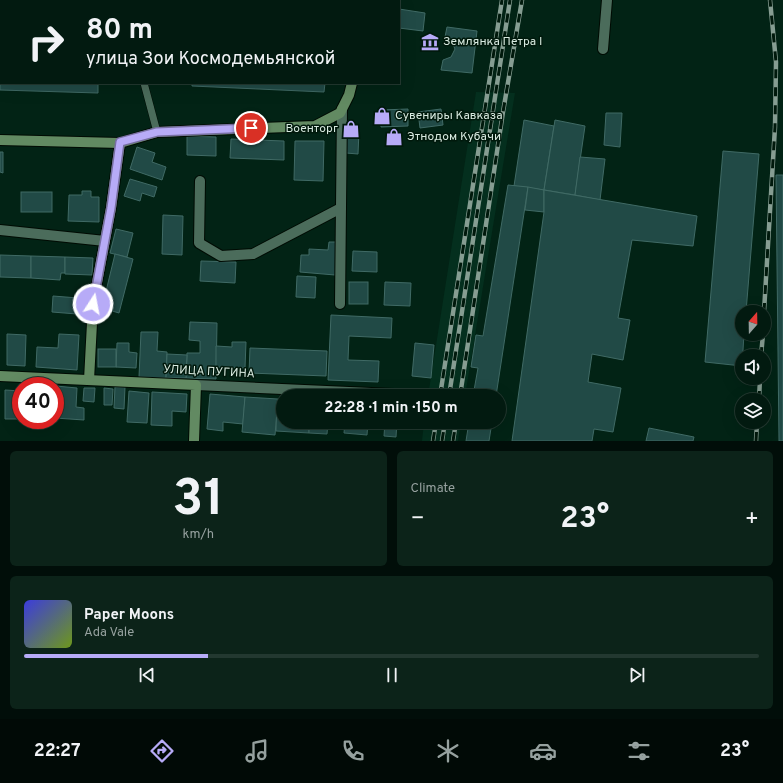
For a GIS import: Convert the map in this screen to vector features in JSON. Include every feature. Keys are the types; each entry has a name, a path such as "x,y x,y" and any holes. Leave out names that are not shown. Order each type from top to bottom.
{"street":[{"path":"603,49 607,0"},
{"path":"0,140 120,142 157,132 314,126 340,113 350,95 352,84"},
{"path":"340,304 342,109"},
{"path":"89,380 93,304 105,241 120,142"},
{"path":"200,181 199,243 221,256 253,254 341,208"},
{"path":"0,230 105,241"},
{"name":"УЛИЦА ПУГИНА","path":"0,376 284,389"},
{"path":"194,441 196,385"}],"lane":[{"path":"144,84 157,132"}],"shaded area":[{"path":"476,92 515,93 466,389 429,389"},
{"path":"423,429 460,429 458,441 422,441"}],"building":[{"path":"400,9 425,13 423,31 400,28"},
{"path":"447,27 477,31 472,73 441,70 443,60 451,57 455,49 452,42 445,37"},
{"path":"0,84 98,84 98,93 0,90"},
{"path":"192,84 325,84 324,92 192,86"},
{"path":"408,109 408,126 381,127 381,110"},
{"path":"441,109 443,125 420,128 418,112"},
{"path":"606,113 622,113 620,147 604,145"},
{"path":"524,120 554,126 544,190 514,186"},
{"path":"555,120 585,126 575,195 544,190"},
{"path":"346,130 359,131 358,154 346,153"},
{"path":"187,136 216,137 216,156 187,155"},
{"path":"231,139 284,141 284,160 230,158"},
{"path":"295,141 324,141 323,181 294,180"},
{"path":"137,147 155,153 152,162 166,167 162,180 130,169"},
{"path":"723,151 759,154 747,305 735,305 735,341 744,341 743,349 735,349 735,365 705,362"},
{"path":"0,152 3,152 3,173 0,172"},
{"path":"580,157 605,159 600,200 575,195"},
{"path":"776,175 783,175 783,441 779,441"},
{"path":"130,179 157,187 154,197 142,193 140,201 124,196"},
{"path":"508,185 528,187 497,389 474,389 478,368 471,367 476,335 483,336"},
{"path":"528,187 544,190 544,212 525,210"},
{"path":"544,190 697,216 693,246 632,240 618,318 630,320 623,360 592,354 588,382 621,388 613,432 594,429 592,441 512,441 544,212"},
{"path":"82,191 91,191 91,197 99,197 99,222 68,221 69,195 82,195"},
{"path":"21,192 52,192 52,212 21,212"},
{"path":"163,215 183,216 182,255 162,254"},
{"path":"116,229 133,233 127,257 110,253"},
{"path":"329,242 337,242 335,275 300,272 301,255 309,255 309,249 328,250"},
{"path":"353,251 377,252 377,272 352,271"},
{"path":"115,254 133,259 119,313 102,308"},
{"path":"0,255 31,256 31,278 0,277"},
{"path":"31,256 65,257 65,273 61,273 60,280 31,278"},
{"path":"65,257 93,258 92,275 65,274"},
{"path":"201,261 236,262 235,283 200,281"},
{"path":"297,276 316,277 315,298 296,297"},
{"path":"349,282 368,282 368,304 349,304"},
{"path":"385,282 411,283 410,306 384,305"},
{"path":"53,296 78,298 77,314 52,312"},
{"path":"331,315 392,318 391,338 349,336 348,360 379,361 378,382 328,380"},
{"path":"190,322 217,323 216,379 186,378 187,353 200,353 200,341 189,340"},
{"path":"141,332 158,332 157,351 167,352 166,378 139,377"},
{"path":"7,334 26,335 25,366 7,365"},
{"path":"59,334 79,335 77,370 36,367 37,347 58,348"},
{"path":"232,342 246,342 245,368 216,367 216,346 232,347"},
{"path":"117,343 129,343 129,352 137,353 136,368 116,367"},
{"path":"415,343 434,345 431,378 412,376"},
{"path":"250,348 327,351 326,376 249,373"},
{"path":"98,349 116,349 116,367 98,367"},
{"path":"167,354 187,355 186,378 166,378"},
{"path":"64,387 77,388 76,407 84,408 84,420 64,419"},
{"path":"115,387 125,387 124,409 114,408"},
{"path":"84,388 95,388 94,402 83,401"},
{"path":"104,388 113,389 112,405 104,405"},
{"path":"5,390 12,390 12,419 5,419"},
{"path":"129,391 149,393 147,423 127,422"},
{"path":"152,392 187,394 186,412 172,411 172,426 151,425"},
{"path":"210,394 245,397 243,424 223,422 223,431 207,429"},
{"path":"245,397 276,399 275,435 242,432"},
{"path":"649,428 694,437 693,441 646,441"},
{"path":"276,429 309,429 309,433 276,431"},
{"path":"309,429 327,429 327,434 309,433"},
{"path":"344,429 367,429 367,435 344,433"},
{"path":"384,429 397,429 396,437 384,436"},
{"path":"468,429 491,429 489,441 466,441"}],"railway":[{"path":"441,389 502,0"},
{"path":"450,389 510,0"},
{"path":"461,389 503,112 522,0"},
{"path":"764,305 775,127 776,62 770,0"},
{"path":"762,341 762,349"},
{"path":"759,393 760,385"},
{"path":"433,441 435,429"},
{"path":"442,441 444,429"},
{"path":"453,441 455,429"},
{"path":"756,441 757,429"}],"place":[{"name":"Землянка Петра I","path":"430,42"},
{"name":"Сувениры Кавказа","path":"382,116"},
{"name":"Военторг","path":"351,129"},
{"name":"Этнодом Кубачи","path":"394,137"}],"route":[{"path":"93,304 111,208 120,142 157,132 251,128"}]}
